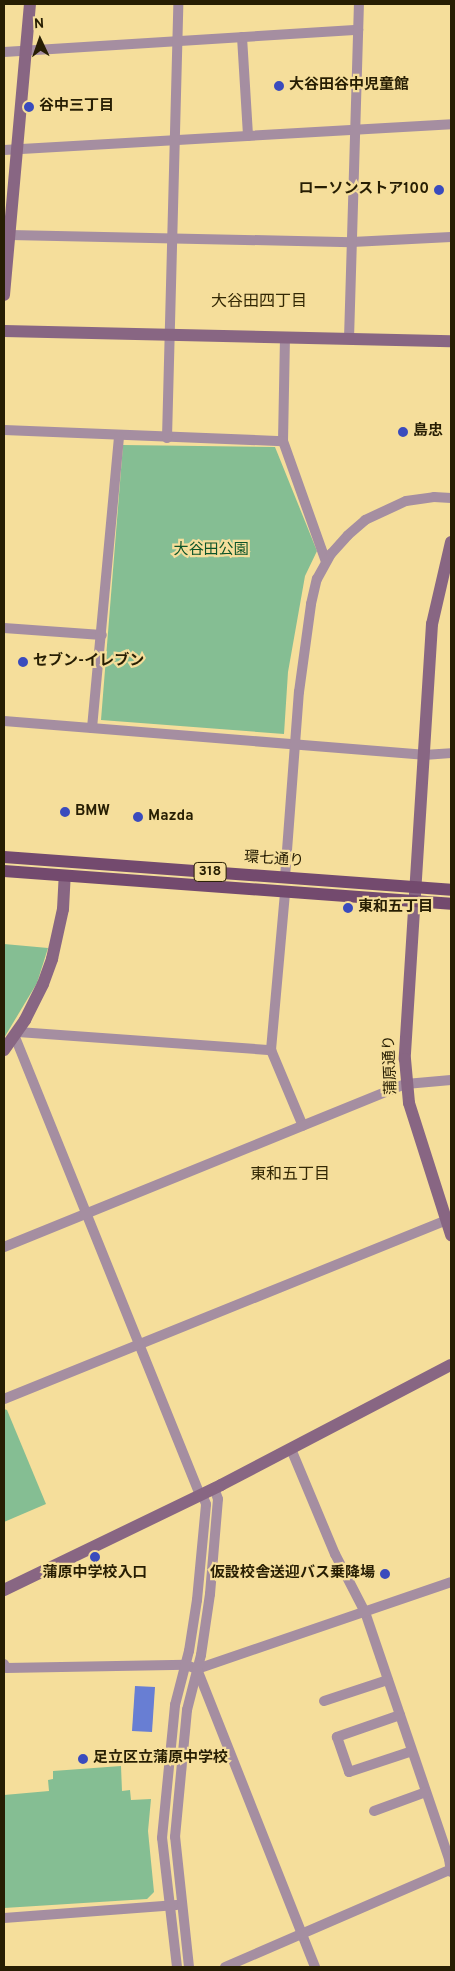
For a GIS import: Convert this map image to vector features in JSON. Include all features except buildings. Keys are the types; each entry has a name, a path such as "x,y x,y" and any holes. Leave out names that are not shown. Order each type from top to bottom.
{"main road":[{"name":"環七通り","path":"4,857 451,890"},
{"name":"318","path":"4,871 451,904"}],"street":[{"path":"4,295 30,4"},
{"path":"167,438 178,4"},
{"path":"349,339 359,4"},
{"path":"4,52 358,30"},
{"path":"242,37 248,136"},
{"path":"4,150 451,124"},
{"path":"10,235 352,242 451,237"},
{"path":"4,331 451,341"},
{"path":"285,337 283,442 326,562"},
{"path":"4,430 283,442"},
{"path":"92,728 119,436"},
{"path":"285,877 294,743 310,604 317,579 326,562 348,535 366,520 383,510 406,501 434,497 451,498"},
{"name":"蒲原通り","path":"451,542 433,613 406,1038 406,1084 415,1125 449,1219 451,1235"},
{"path":"4,628 102,635"},
{"path":"4,721 424,755 451,753"},
{"path":"4,1050 16,1034 43,984 52,959 63,909 65,876"},
{"path":"284,893 271,1050 303,1126"},
{"path":"16,1034 271,1050"},
{"path":"16,1034 138,1343 206,1504 197,1600 186,1665 175,1705 162,1838 177,1967"},
{"path":"4,1247 406,1084 451,1080"},
{"path":"4,1399 138,1343 449,1219"},
{"path":"4,1590 201,1495 451,1365"},
{"path":"225,1967 451,1870 365,1612 336,1554 291,1449"},
{"path":"189,1967 175,1837 187,1710 197,1670 210,1594 218,1499 214,1488"},
{"path":"4,1664 6,1668 186,1665 197,1670 451,1582"},
{"path":"197,1670 315,1967"},
{"path":"324,1701 388,1680"},
{"path":"400,1715 337,1736 340,1746 349,1772 412,1751"},
{"path":"374,1811 426,1792"},
{"path":"4,1918 183,1905"}],"green space":[{"name":"大谷田公園","path":"123,445 275,447 317,551 305,576 288,672 284,734 101,720"},
{"path":"4,944 48,948 37,983 4,1038"},
{"path":"4,1409 7,1410 46,1504 4,1522"},
{"path":"121,1766 122,1791 130,1790 131,1800 151,1799 148,1831 154,1892 147,1899 4,1908 4,1795 49,1791 48,1780 53,1779 53,1771"}],"water":[{"path":"135,1686 155,1687 152,1732 132,1731"}],"place":[{"name":"大谷田谷中児童館","path":"279,86"},
{"name":"谷中三丁目","path":"29,107"},
{"name":"ローソンストア100","path":"439,190"},
{"name":"島忠","path":"403,432"},
{"name":"セブン-イレブン","path":"23,662"},
{"name":"BMW","path":"65,812"},
{"name":"Mazda","path":"138,817"},
{"name":"東和五丁目","path":"348,908"},
{"name":"蒲原中学校入口","path":"95,1557"},
{"name":"仮設校舎送迎バス乗降場","path":"385,1574"},
{"name":"足立区立蒲原中学校","path":"83,1759"}],"district":[{"name":"大谷田四丁目","path":"259,302"},
{"name":"東和五丁目","path":"290,1175"}]}
